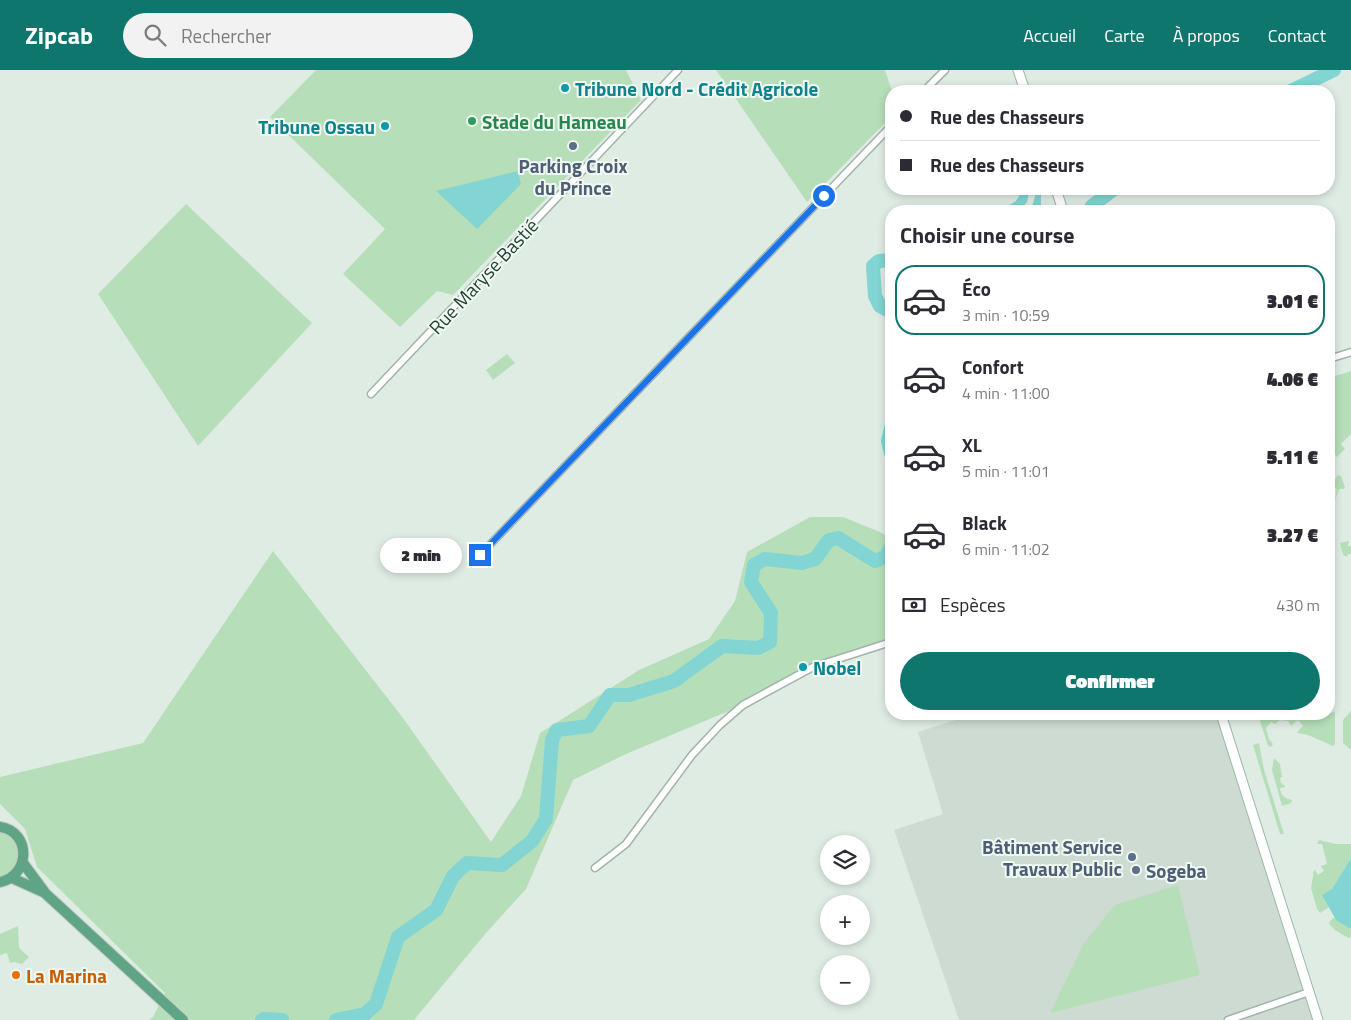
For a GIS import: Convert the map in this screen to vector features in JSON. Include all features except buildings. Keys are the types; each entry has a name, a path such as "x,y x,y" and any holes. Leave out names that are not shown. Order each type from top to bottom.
{"main road":[{"path":"1018,70 1023,85"},
{"path":"1224,720 1318,1020"},
{"path":"0,827 12,831 18,837 24,854 23,863 19,871 12,878 0,882"},
{"path":"23,863 46,894 183,1020"},
{"path":"12,878 46,894"}],"street":[{"name":"Rue Maryse Bastié","path":"371,394 678,70"},
{"path":"930,85 945,70"},
{"path":"480,555 885,132"},
{"path":"1335,357 1351,352"},
{"path":"595,868 626,844 692,755 720,725 743,705 813,667 885,644"},
{"path":"1228,1020 1309,992"}],"shaded area":[{"path":"955,720 1223,720 1318,1020 959,1020 894,830 943,814 918,732"}],"green space":[{"path":"316,70 626,70 641,100 453,295 437,291 400,327 343,274 385,229 270,117"},
{"path":"716,70 885,70 890,85 885,85 885,123 807,202"},
{"path":"186,204 312,323 198,446 98,294"},
{"path":"507,354 515,363 493,380 486,370"},
{"path":"1351,371 1351,434 1341,444 1345,449 1337,457 1335,454 1335,376"},
{"path":"1338,475 1341,476 1345,487 1344,489 1339,489 1335,500 1337,489 1335,488 1335,479"},
{"path":"810,517 843,517 885,535 885,644 813,667 743,705 626,754 573,780 526,889 486,933 414,1020 149,1020 153,1017 165,993 37,867 25,829 0,804 0,777 143,743 273,551 403,718 491,842 521,796 540,733 639,670 709,639 735,601 747,552"},
{"path":"1349,541 1348,546 1351,546 1351,554 1348,554 1347,557 1343,555 1340,543"},
{"path":"1351,711 1351,750 1343,743 1343,720"},
{"path":"1280,720 1275,724 1271,722 1266,728 1269,739 1273,744 1271,747 1268,746 1260,721"},
{"path":"1280,720 1298,720 1291,726 1288,721"},
{"path":"1298,720 1335,720 1335,744 1333,746 1308,735 1298,733 1303,726"},
{"path":"1259,743 1264,770 1284,834 1280,834 1253,745"},
{"path":"1274,758 1280,764 1281,783 1285,786 1280,788 1281,793 1292,800 1291,803 1282,806 1272,770"},
{"path":"0,831 12,838 19,849 20,855 16,867 11,872 0,877"},
{"path":"1319,840 1336,844 1351,844 1351,858 1332,889 1323,895 1329,907 1320,913 1311,888 1314,870 1318,875 1324,871 1321,866 1327,864 1322,844 1317,844"},
{"path":"1178,885 1200,975 1050,1013 1084,943 1115,905"},
{"path":"1335,917 1351,928 1351,937 1348,938 1329,924"},
{"path":"18,926 19,948 29,957 22,964 10,963 7,953 0,955 0,934"}],"water":[{"path":"518,171 521,184 477,229 436,191"},
{"path":"1020,195 1041,195 1041,205 1009,205 1016,201"},
{"path":"1351,858 1351,928 1349,928 1336,920 1322,895 1332,889"}],"pier":[{"path":"1029,195 1035,195 1033,205 1024,205"}],"waterway":[{"path":"1303,85 1334,70"},
{"path":"1093,205 1106,195"},
{"path":"885,260 879,261 873,266 875,296 880,306 885,309"},
{"path":"336,1020 365,1014 376,1004 398,937 436,910 453,876 467,863 502,865 532,841 546,819 552,740 557,730 589,726 610,695 629,695 674,681 722,646 758,648 770,642 771,613 751,582 754,565 765,559 802,563 815,559 829,540 838,538 875,561 885,557"},
{"path":"262,1020 282,1020"}],"place":[{"name":"Tribune Nord - Crédit Agricole","path":"565,88"},
{"name":"Stade du Hameau","path":"472,121"},
{"name":"Tribune Ossau","path":"385,126"},
{"name":"Parking Croix du Prince","path":"573,146"},
{"name":"Nobel","path":"803,667"},
{"name":"Bâtiment Service Travaux Public","path":"1132,857"},
{"name":"Sogeba","path":"1136,870"},
{"name":"La Marina","path":"16,975"}],"route":[{"path":"480,555 824,196"}]}
